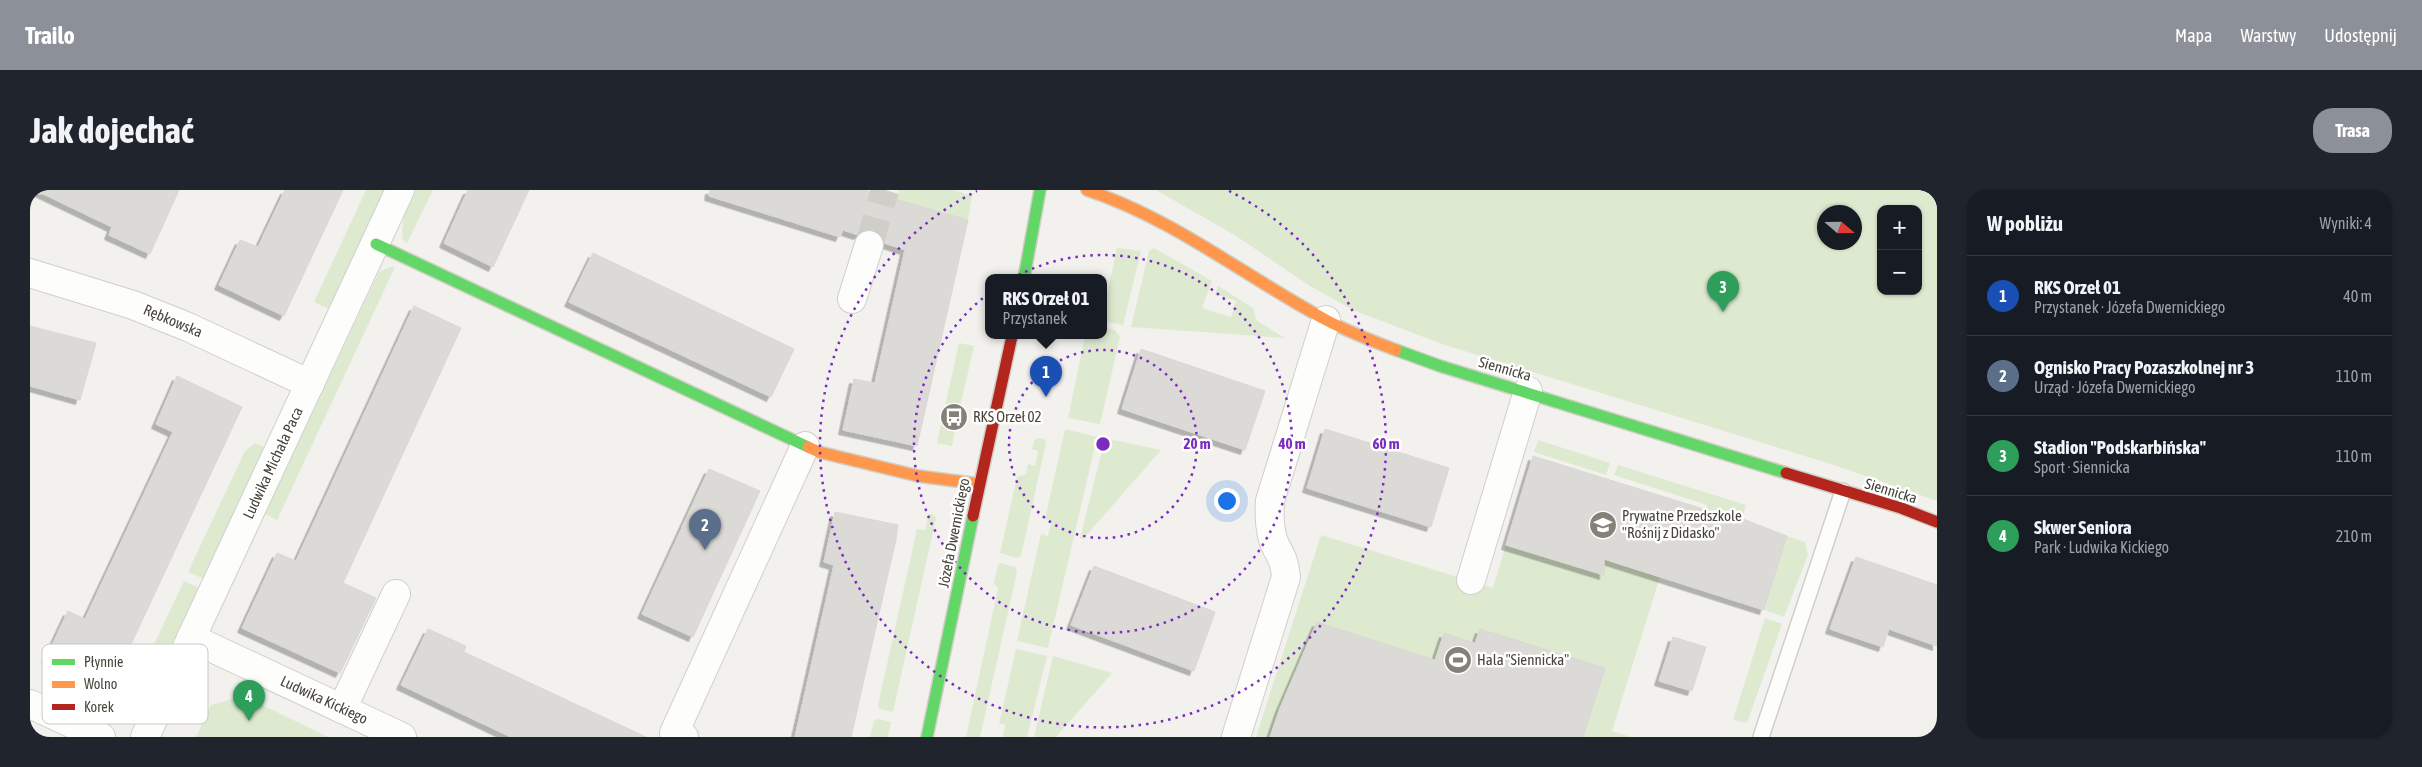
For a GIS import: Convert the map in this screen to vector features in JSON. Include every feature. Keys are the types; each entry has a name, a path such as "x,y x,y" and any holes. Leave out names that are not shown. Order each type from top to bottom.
{"street":[{"name":"Ludwika Michała Paca","path":"188,644 400,190"},
{"path":"1025,274 1040,190"},
{"name":"Siennicka","path":"1087,190 1108,197 1190,237 1326,320 1357,335 1440,366 1528,391 1937,522"},
{"path":"376,244 805,446 831,456 899,471 979,484"},
{"path":"852,299 869,244"},
{"path":"30,258 45,268 58,282"},
{"name":"Rębkowska","path":"30,273 142,309 310,384"},
{"path":"1236,737 1286,576 1282,554 1276,547 1269,521 1270,501 1326,320"},
{"name":"Józefa Dwernickiego","path":"927,737 979,484 1011,339"},
{"path":"1471,580 1528,391"},
{"path":"684,737 674,733 805,446"},
{"path":"342,709 396,594"},
{"name":"Ludwika Kickiego","path":"191,638 204,644"},
{"name":"Ludwika Kickiego","path":"208,646 402,737"},
{"path":"30,704 42,710"},
{"path":"73,724 101,737"},
{"name":"Ludwika Michała Paca","path":"145,737 151,724"}],"lane":[{"path":"1761,737 1843,491"}],"green space":[{"path":"366,190 384,190 329,309 314,302"},
{"path":"416,190 433,190 407,243 403,240 404,215"},
{"path":"899,190 954,190 972,196 968,220 896,200"},
{"path":"1156,190 1937,190 1937,501 1834,465 1442,344 1353,310 1310,286 1236,236"},
{"path":"1117,248 1141,251 1123,325 1107,322 1107,295"},
{"path":"1154,248 1212,281 1202,308 1231,317 1236,301 1215,294 1218,286 1253,308 1257,321 1285,338 1131,327 1149,251"},
{"path":"389,267 395,267 277,520 265,514 379,272"},
{"path":"1107,329 1115,330 1120,337 1100,424 1068,418 1084,339 1107,339"},
{"path":"959,343 974,346 960,407 952,406 947,429 955,431 952,446 937,443"},
{"path":"1065,429 1097,437 1048,648 1017,641 1041,534 1048,536 1052,521 1045,519"},
{"path":"1038,438 1044,439 1046,443 1021,556 1017,558 1000,553 1017,477 1026,474 1028,464 1035,466 1038,451 1032,449 1034,441"},
{"path":"1105,438 1161,450 1084,538 1080,539"},
{"path":"1538,440 1610,463 1606,475 1534,452"},
{"path":"255,443 266,448 204,579 188,572 245,451"},
{"path":"1618,465 1746,505 1742,521 1705,510 1707,505 1614,475"},
{"path":"929,514 933,514 936,518 893,712 880,709 878,705 917,529 925,530"},
{"name":"Hala \"Siennicka\"","path":"1321,535 1493,588 1506,545 1591,571 1596,557 1660,577 1612,731 1631,737 1256,737"},
{"path":"1787,536 1805,542 1808,555 1784,617 1765,610"},
{"path":"1001,563 1015,567 1017,572 980,737 966,737 998,589 994,583 998,565"},
{"path":"184,581 199,588 173,644 154,644"},
{"path":"1765,618 1782,624 1747,723 1733,720"},
{"path":"1016,649 1047,656 1027,737 1003,737 1005,724 999,724"},
{"path":"1053,656 1112,673 1056,737 1034,737"},
{"path":"244,696 328,737 196,737 202,724 208,724 208,711 211,705"},
{"path":"878,719 891,722 888,737 870,737 874,721"}],"building":[{"path":"35,190 179,190 150,254 109,235 112,227"},
{"path":"285,190 343,190 284,316 219,285 240,240 258,247"},
{"path":"468,190 529,190 493,267 444,243"},
{"path":"710,190 864,190 968,220 917,446 843,430 854,379 875,383 905,250 884,243 881,235 873,230 865,230 858,235 843,230 840,237 709,196"},
{"path":"593,253 794,349 771,397 569,302"},
{"path":"414,306 461,328 343,583 376,598 340,673 242,628 277,553 296,561"},
{"path":"30,326 96,343 80,400 30,386"},
{"path":"1141,349 1265,391 1245,450 1122,409"},
{"path":"177,376 242,407 131,644 53,644 68,611 85,619 173,432 156,424"},
{"path":"1325,429 1449,468 1431,527 1307,488"},
{"path":"1533,456 1742,521 1743,519 1787,536 1764,610 1604,559 1604,575 1506,545"},
{"path":"709,469 760,491 693,637 642,614"},
{"path":"835,512 898,525 896,539 851,737 795,737 834,565 824,562"},
{"path":"1856,557 1937,585 1937,646 1889,629 1883,647 1830,629"},
{"path":"1094,566 1215,612 1194,671 1071,625"},
{"path":"1317,622 1435,660 1444,633 1475,643 1480,629 1605,668 1583,737 1270,737 1280,708"},
{"path":"428,629 466,646 464,652 646,737 511,737 401,685"},
{"path":"1673,637 1706,647 1692,691 1659,681"}],"tunnel":[{"path":"869,245 885,190"}],"traffic: fast":[{"path":"1025,274 1040,190"},
{"path":"376,244 808,447"},
{"path":"1396,350 1440,366 1786,473"},
{"path":"927,737 973,516"}],"traffic: slow":[{"path":"1087,190 1150,216 1326,320 1396,350"},
{"path":"808,447 819,452 918,476 979,484"}],"traffic: jam":[{"path":"973,516 1011,339"},
{"path":"1786,473 1901,508 1937,522"}],"place":[{"name":"Stadion \"Podskarbińska\"","path":"1723,312"},
{"name":"RKS Orzeł 01","path":"1046,397"},
{"name":"RKS Orzeł 02","path":"954,417"},
{"name":"Prywatne Przedszkole \"Rośnij z Didasko\"","path":"1603,525"},
{"name":"Ognisko Pracy Pozaszkolnej nr 3","path":"705,550"},
{"name":"Hala \"Siennicka\"","path":"1458,660"},
{"name":"Skwer Seniora","path":"249,721"}]}
